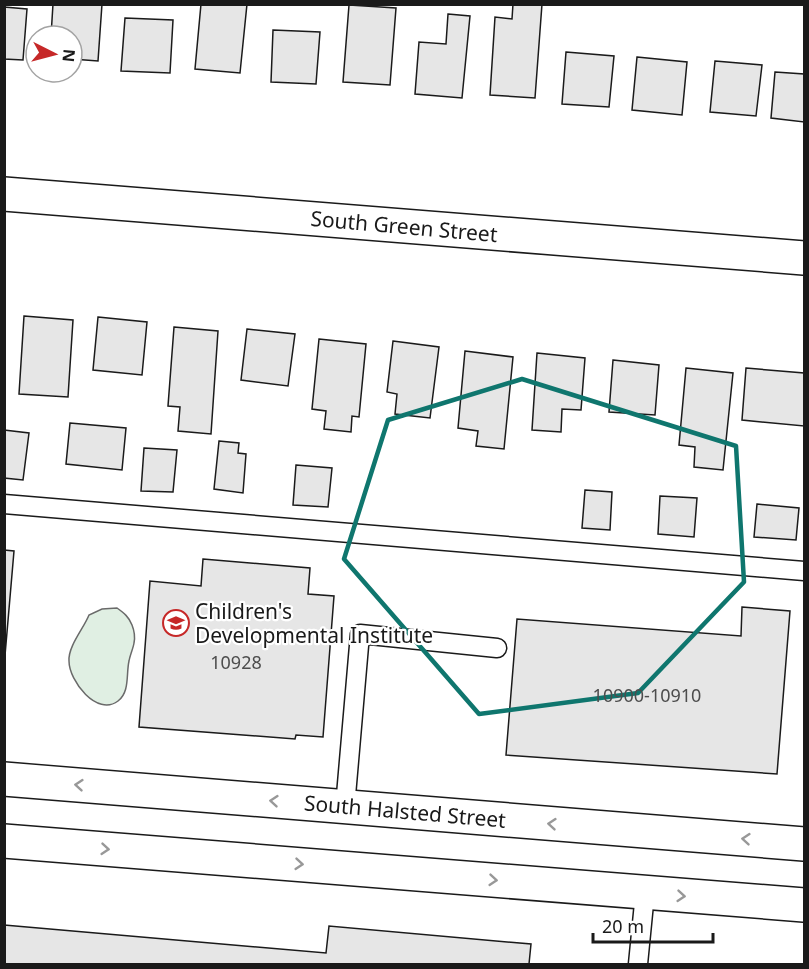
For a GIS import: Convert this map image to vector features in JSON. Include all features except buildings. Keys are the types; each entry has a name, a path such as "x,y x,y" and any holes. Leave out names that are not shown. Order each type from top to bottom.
{"main road":[{"name":"South Green Street","path":"4,194 804,258"},
{"name":"South Halsted Street","path":"4,779 804,844"},
{"path":"4,840 804,905"}],"lane":[{"path":"4,504 804,571"},
{"path":"345,807 360,634 497,648"},
{"path":"638,964 645,893"}],"highlighted area":[{"path":"522,379 736,446 744,582 638,693 479,714 344,559 388,420"}],"green space":[{"path":"117,608 131,622 134,643 129,661 127,683 122,697 110,705 101,704 93,701 79,687 70,669 69,655 89,615 102,609"}],"place":[{"name":"Children's Developmental Institute","path":"176,623"}]}
